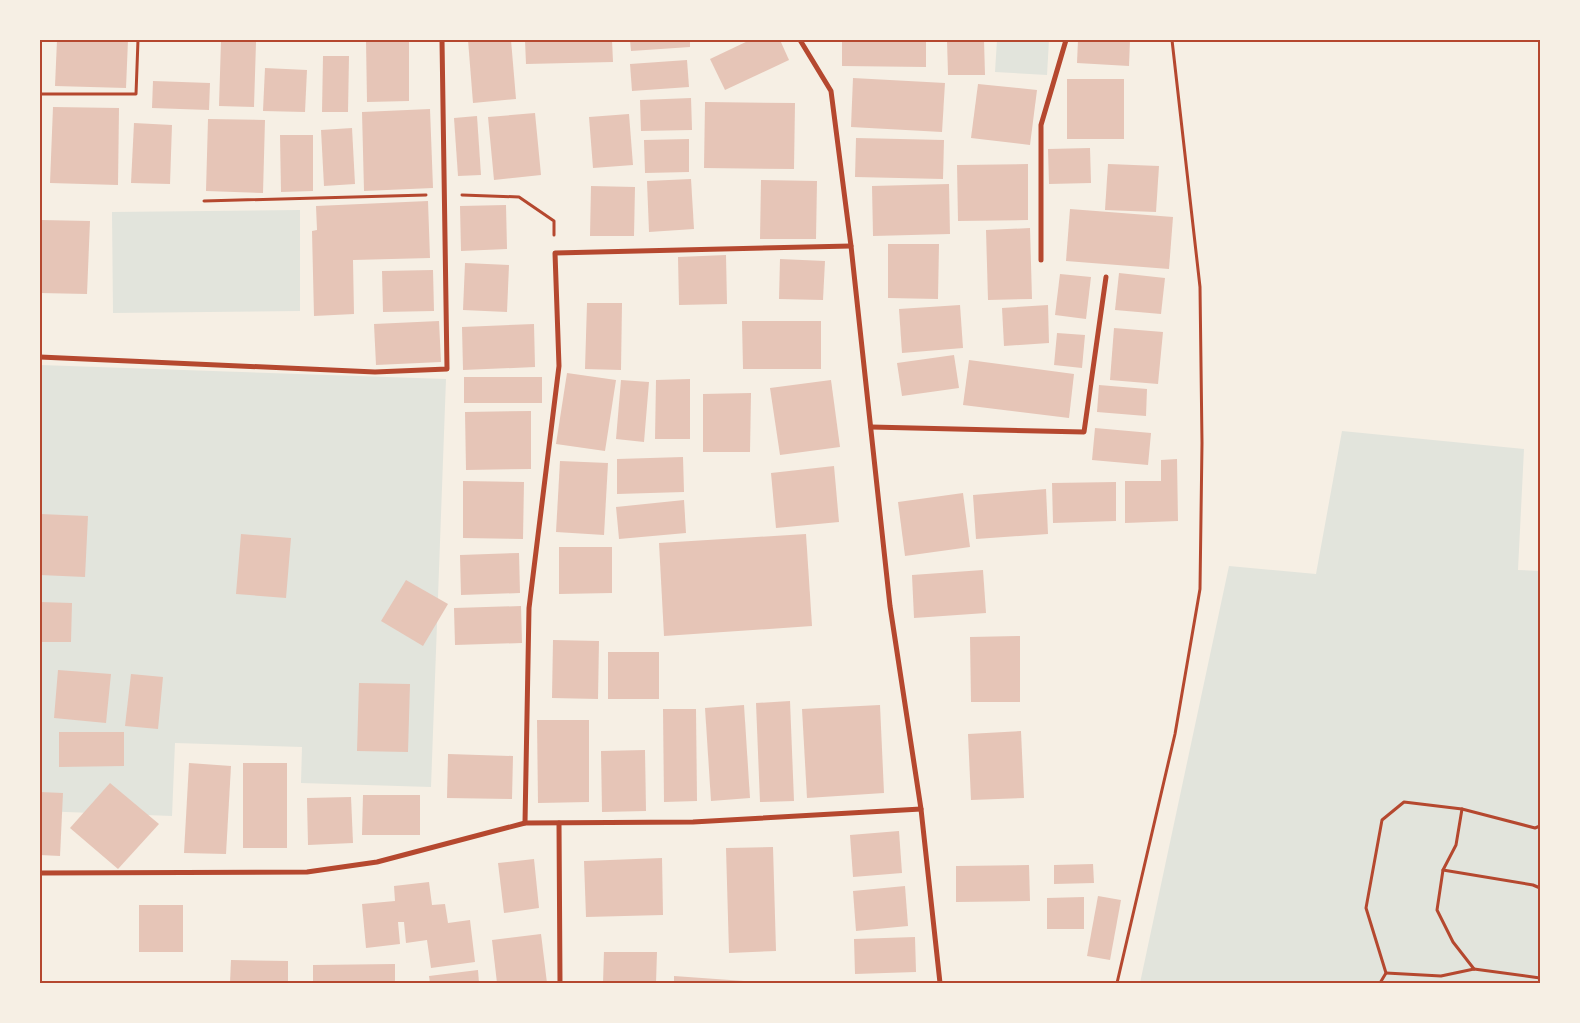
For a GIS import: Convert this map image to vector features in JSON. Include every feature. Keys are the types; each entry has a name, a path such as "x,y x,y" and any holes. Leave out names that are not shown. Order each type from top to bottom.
{"street":[{"path":"40,357 375,372 447,369 442,40"},
{"path":"800,40 831,91 851,246 890,606 921,809 940,983"},
{"path":"1041,260 1041,125 1066,40"},
{"path":"524,823 529,608 559,366 555,253 851,246"},
{"path":"871,427 1084,432 1106,277"},
{"path":"40,873 308,872 377,862 524,823 693,822 921,809"},
{"path":"559,823 560,983"}],"path":[{"path":"40,94 136,94 138,40"},
{"path":"1117,983 1175,734 1200,589 1200,287 1172,40"},
{"path":"204,201 444,195 519,197 554,221 555,253"},
{"path":"1380,983 1386,973 1366,908 1382,820 1404,802 1462,809 1536,828 1540,826"},
{"path":"1462,809 1456,845 1443,870 1437,910 1453,942 1474,969"},
{"path":"1443,870 1533,885 1540,888"},
{"path":"1386,973 1441,976 1474,969 1540,978"}],"shaded area":[{"path":"997,40 1049,40 1047,75 995,72"},
{"path":"300,210 300,311 113,313 112,212"},
{"path":"40,365 446,379 431,787 301,783 302,747 175,743 172,816 40,811"},
{"path":"1342,431 1524,449 1518,570 1540,571 1540,983 1140,983 1229,566 1316,574"}],"building":[{"path":"57,40 128,40 126,88 55,86"},
{"path":"366,40 409,40 409,101 367,102"},
{"path":"468,40 511,40 516,99 473,103"},
{"path":"525,40 612,40 613,62 526,64"},
{"path":"630,40 690,40 690,47 631,51"},
{"path":"750,40 780,40 789,60 725,90 710,59"},
{"path":"842,40 926,40 926,67 842,66"},
{"path":"947,40 984,40 985,75 948,75"},
{"path":"1078,40 1130,40 1129,66 1077,63"},
{"path":"221,41 256,42 254,107 219,106"},
{"path":"323,56 349,56 348,112 322,112"},
{"path":"687,60 689,87 632,91 630,64"},
{"path":"265,68 307,70 305,112 263,111"},
{"path":"853,78 945,83 942,132 851,127"},
{"path":"1067,79 1124,79 1124,139 1067,139"},
{"path":"153,81 210,83 209,110 152,108"},
{"path":"978,84 1037,90 1030,145 971,138"},
{"path":"691,98 692,130 641,131 640,100"},
{"path":"705,102 795,103 794,169 704,168"},
{"path":"53,107 119,108 118,185 50,183"},
{"path":"430,109 433,188 364,191 362,112"},
{"path":"535,113 541,175 494,180 488,117"},
{"path":"629,114 633,165 593,168 589,117"},
{"path":"477,116 481,175 458,176 454,118"},
{"path":"208,119 265,120 263,193 206,191"},
{"path":"134,123 172,125 170,184 131,183"},
{"path":"352,128 355,184 324,186 321,130"},
{"path":"280,135 313,135 313,191 281,192"},
{"path":"856,138 944,140 943,179 855,177"},
{"path":"689,139 689,172 645,173 644,140"},
{"path":"1090,148 1091,183 1049,184 1048,149"},
{"path":"1028,164 1028,220 958,221 957,165"},
{"path":"1108,164 1159,166 1156,212 1105,210"},
{"path":"691,179 694,229 649,232 647,181"},
{"path":"761,180 817,181 816,239 760,239"},
{"path":"949,184 950,234 873,236 872,186"},
{"path":"591,186 635,187 634,236 590,236"},
{"path":"428,201 430,258 353,260 354,314 314,316 312,231 317,230 316,206"},
{"path":"506,205 507,249 461,251 460,206"},
{"path":"1070,209 1173,217 1169,269 1066,261"},
{"path":"41,220 90,221 87,294 40,293"},
{"path":"1030,228 1032,299 988,300 986,230"},
{"path":"888,244 939,244 938,299 888,298"},
{"path":"726,255 727,304 679,305 678,257"},
{"path":"780,259 825,261 823,300 779,299"},
{"path":"465,263 509,265 507,312 463,310"},
{"path":"433,270 434,311 383,312 382,271"},
{"path":"1119,273 1165,278 1161,314 1115,310"},
{"path":"1060,274 1091,277 1086,319 1055,315"},
{"path":"587,303 622,303 621,370 585,369"},
{"path":"960,305 963,348 902,353 899,309"},
{"path":"1048,305 1049,343 1004,346 1002,308"},
{"path":"439,321 441,362 376,365 374,324"},
{"path":"742,321 821,321 821,369 743,369"},
{"path":"534,324 535,367 463,370 462,327"},
{"path":"1114,328 1163,332 1158,384 1110,380"},
{"path":"1057,333 1085,335 1082,368 1054,365"},
{"path":"954,355 959,388 902,396 897,363"},
{"path":"969,360 1074,374 1069,418 963,405"},
{"path":"567,373 616,380 605,451 556,444"},
{"path":"464,377 542,377 542,403 464,403"},
{"path":"690,379 690,439 655,439 656,380"},
{"path":"621,380 649,382 644,442 616,439"},
{"path":"831,380 840,447 780,455 770,388"},
{"path":"1099,385 1147,389 1146,416 1097,412"},
{"path":"751,393 750,452 703,452 703,394"},
{"path":"531,411 531,469 466,470 465,412"},
{"path":"1095,428 1151,433 1148,465 1092,460"},
{"path":"683,457 684,492 617,494 617,459"},
{"path":"1177,459 1178,521 1125,523 1125,481 1161,481 1161,460"},
{"path":"560,461 608,463 604,535 556,532"},
{"path":"834,466 839,522 776,528 771,473"},
{"path":"463,481 524,482 523,539 463,538"},
{"path":"1116,482 1116,521 1053,523 1052,483"},
{"path":"1046,489 1048,534 976,539 973,495"},
{"path":"963,493 970,547 905,556 898,502"},
{"path":"684,500 686,533 619,539 616,507"},
{"path":"40,514 88,516 85,577 40,575"},
{"path":"241,534 291,538 286,598 236,594"},
{"path":"806,534 812,626 664,636 659,543"},
{"path":"559,547 612,547 612,593 559,594"},
{"path":"519,553 520,593 461,595 460,555"},
{"path":"983,570 986,613 914,618 912,575"},
{"path":"406,580 448,604 423,646 381,621"},
{"path":"40,602 72,603 71,642 40,642"},
{"path":"521,606 522,643 455,645 454,608"},
{"path":"1020,636 1020,702 971,702 970,637"},
{"path":"553,640 599,641 598,699 552,698"},
{"path":"608,652 659,652 659,699 608,699"},
{"path":"58,670 111,674 106,723 54,718"},
{"path":"131,674 163,677 158,729 125,726"},
{"path":"359,683 410,684 408,752 357,751"},
{"path":"790,701 794,801 760,802 756,703"},
{"path":"744,705 750,798 711,801 705,708"},
{"path":"880,705 884,793 807,798 802,709"},
{"path":"663,709 696,709 697,801 664,802"},
{"path":"537,720 589,720 589,802 538,803"},
{"path":"1021,731 1024,798 971,800 968,734"},
{"path":"59,732 124,732 124,766 59,767"},
{"path":"645,750 646,811 602,812 601,751"},
{"path":"448,754 513,756 512,799 447,798"},
{"path":"189,763 231,766 226,854 184,853"},
{"path":"243,763 287,763 287,848 243,848"},
{"path":"110,783 159,824 118,869 70,828"},
{"path":"40,792 63,793 60,856 40,855"},
{"path":"363,795 420,795 420,835 362,835"},
{"path":"351,797 353,843 308,845 307,798"},
{"path":"899,831 902,873 853,877 850,835"},
{"path":"773,847 776,951 729,953 726,848"},
{"path":"662,858 663,915 586,917 584,861"},
{"path":"534,859 539,908 504,913 498,863"},
{"path":"1093,864 1094,883 1054,884 1054,865"},
{"path":"1029,865 1030,901 956,902 956,866"},
{"path":"429,882 432,905 445,904 448,923 470,920 475,962 431,968 427,940 406,943 404,922 398,922 400,944 366,948 362,904 395,901 394,886"},
{"path":"905,886 908,926 856,931 853,891"},
{"path":"1098,896 1121,900 1110,960 1087,956"},
{"path":"1084,897 1084,929 1047,929 1047,898"},
{"path":"139,905 183,905 183,952 139,952"},
{"path":"541,934 547,983 497,983 492,940"},
{"path":"915,937 916,972 855,974 854,939"},
{"path":"604,952 657,952 656,983 603,983"},
{"path":"231,960 288,961 288,983 230,983"},
{"path":"395,964 395,983 313,983 313,965"},
{"path":"478,970 479,983 430,983 429,976"},
{"path":"674,976 758,982 758,983 674,983"}]}
